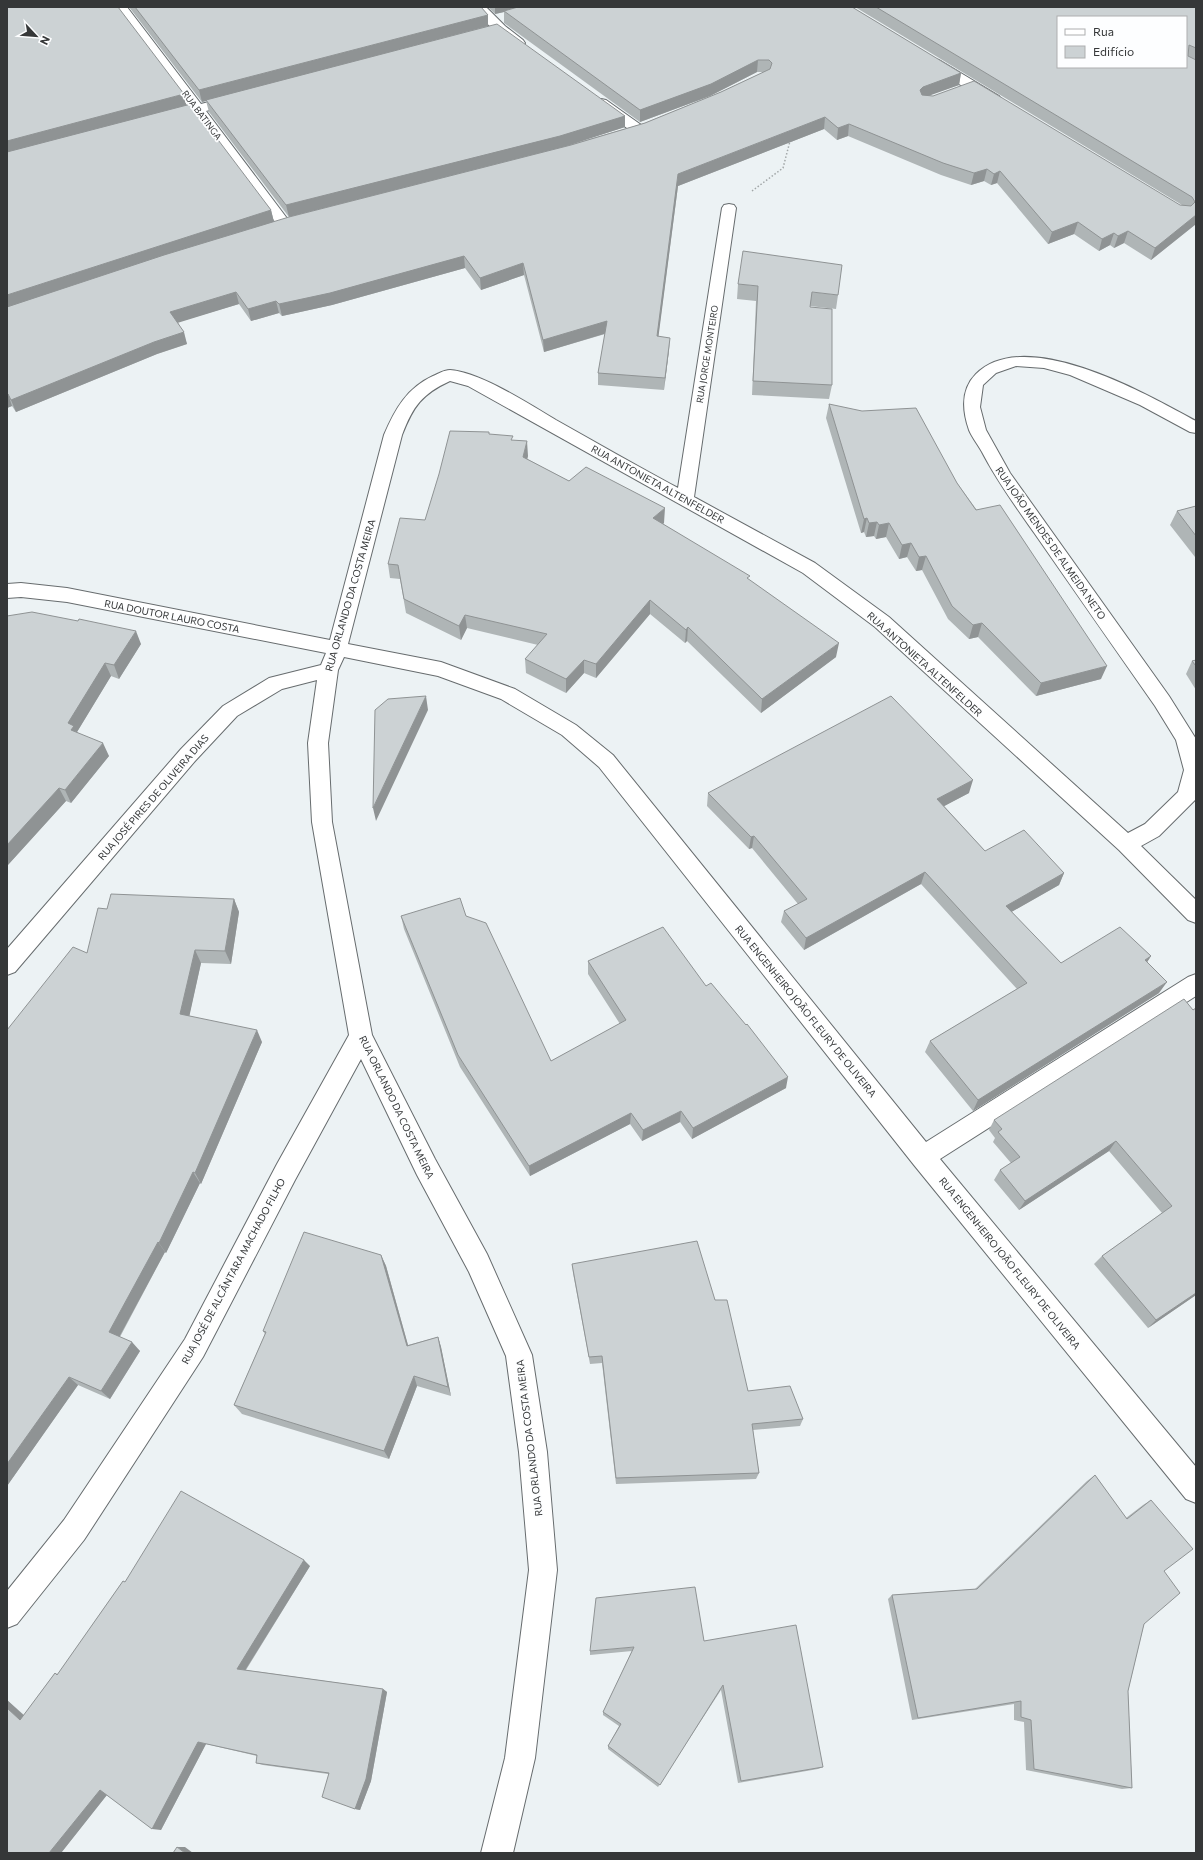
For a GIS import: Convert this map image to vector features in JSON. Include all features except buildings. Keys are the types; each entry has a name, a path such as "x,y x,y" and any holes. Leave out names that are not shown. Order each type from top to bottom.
{"street":[{"name":"RUA BATINGA","path":"120,7 284,224"},
{"path":"479,7 499,22 526,48"},
{"path":"486,33 499,22"},
{"path":"921,54 1007,107"},
{"path":"960,91 973,86"},
{"path":"152,122 252,95"},
{"path":"593,97 639,130"},
{"path":"624,134 653,125"},
{"name":"RUA JORGE MONTEIRO","path":"685,499 729,208"},
{"path":"269,229 298,221"},
{"name":"RUA JOÃO MENDES DE ALMEIDA NETO","path":"1126,844 1152,830 1187,796 1194,770 1186,739 1162,701 1003,475 978,430 972,407 975,384 990,369 1015,361 1044,363 1076,371 1146,402 1196,428"},
{"name":"RUA ANTONIETA ALTENFELDER","path":"449,375 474,382 507,399 809,568 882,622 1126,844 1196,914"},
{"name":"RUA ORLANDO DA COSTA MEIRA","path":"449,375 429,384 414,395 401,415 393,435 333,660 318,743 322,822 361,1036 426,1167 478,1263 519,1355 533,1452 543,1570 520,1758 497,1853"},
{"name":"RUA DOUTOR LAURO COSTA","path":"7,592 20,590 67,595 333,660"},
{"name":"RUA JOSÉ PIRES DE OLIVEIRA DIAS","path":"7,965 188,755 230,711 276,684 333,660"},
{"name":"RUA ENGENHEIRO JOÃO FLEURY DE OLIVEIRA","path":"333,660 441,669 508,694 574,734 606,761 923,1157 1196,1489"},
{"path":"923,1157 1196,984"},
{"name":"RUA JOSÉ DE ALCÂNTARA MACHADO FILHO","path":"7,1614 74,1530 194,1348 286,1172 361,1036"}],"path":[{"path":"729,208 783,168 791,135"}]}
